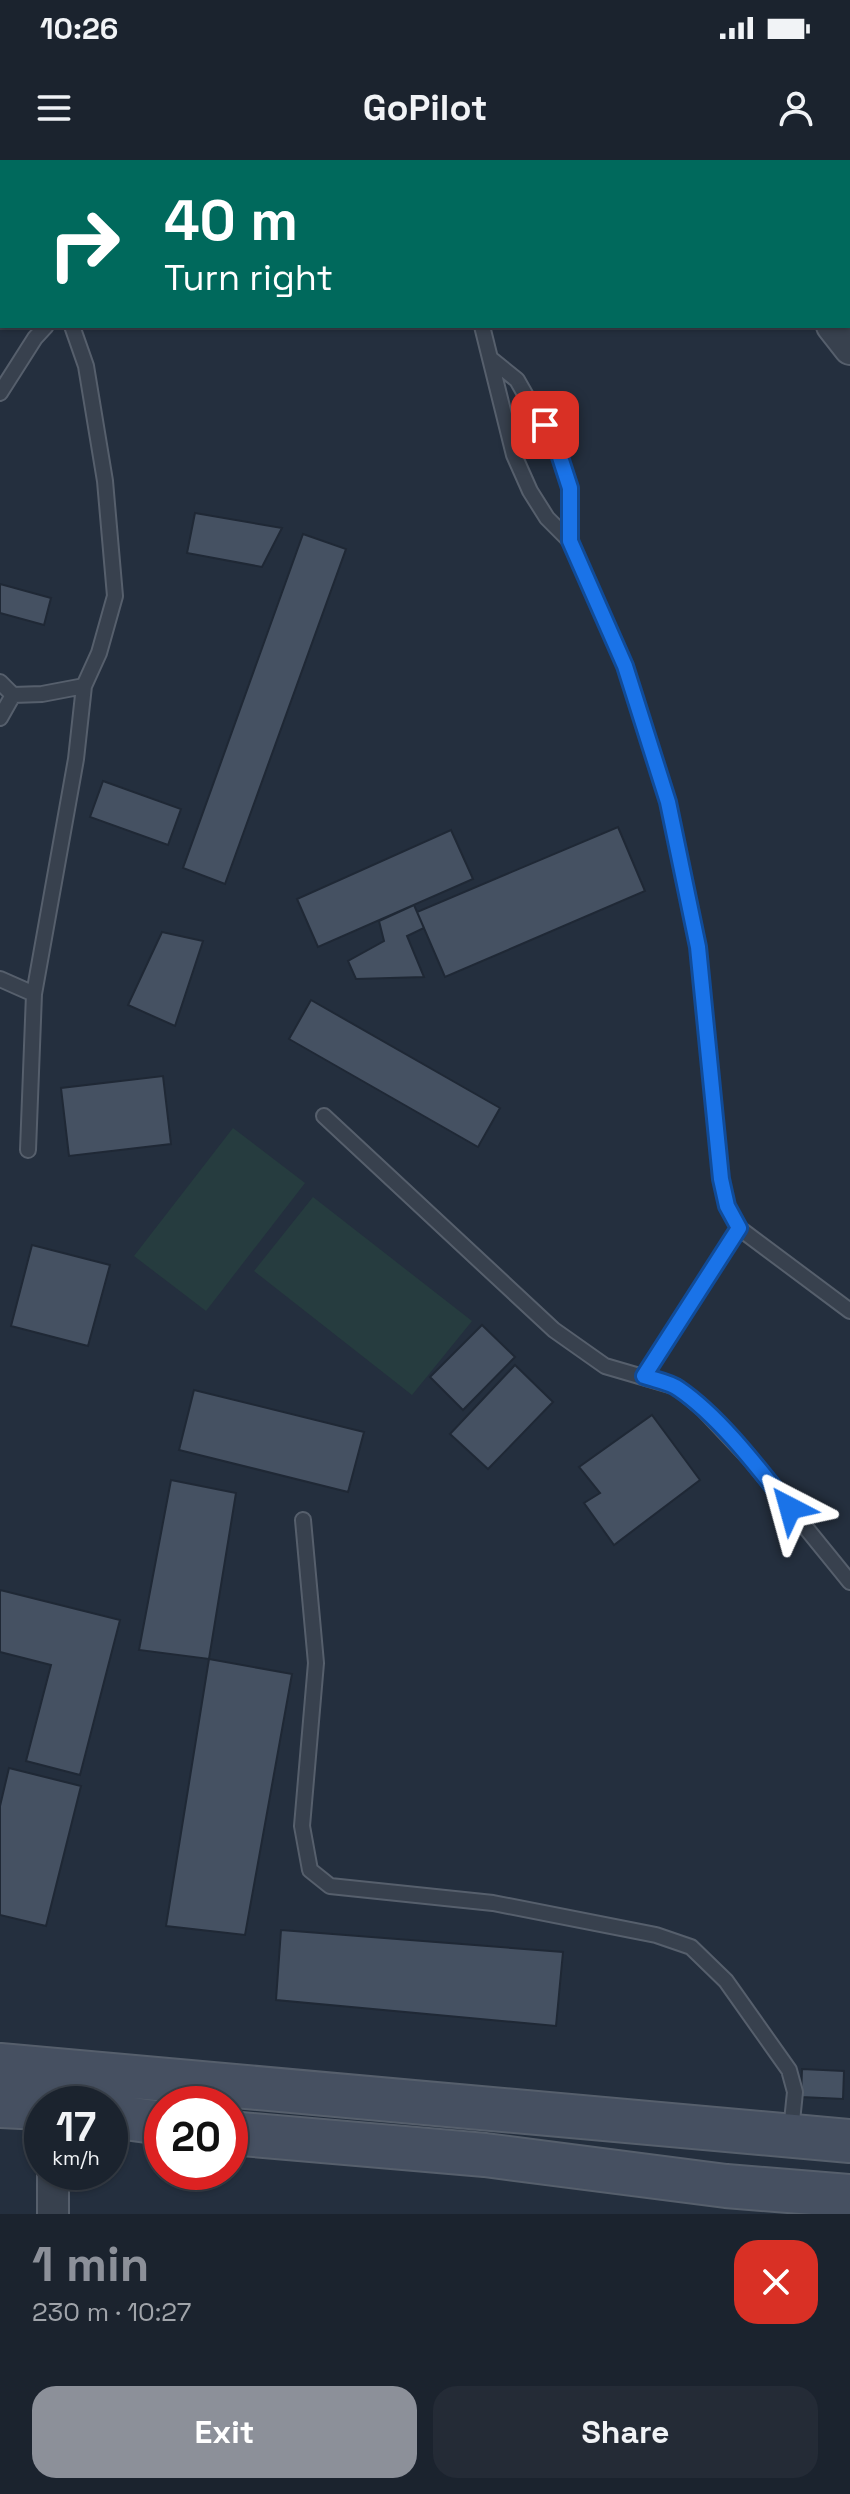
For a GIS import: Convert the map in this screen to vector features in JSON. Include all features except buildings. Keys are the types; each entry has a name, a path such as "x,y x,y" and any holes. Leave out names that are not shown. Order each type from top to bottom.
{"street":[{"path":"834,328 850,349"},
{"path":"0,2065 35,2086"},
{"path":"128,2098 790,2135 850,2141"},
{"path":"0,2106 24,2100"},
{"path":"248,2135 485,2155 726,2186 850,2196"},
{"path":"53,2190 53,2214"}],"lane":[{"path":"0,393 44,328"},
{"path":"28,1150 34,994 76,759 84,686 99,653 115,596 105,481 86,366 73,328"},
{"path":"483,328 514,455 530,491 547,518 570,541 625,666 668,802 698,947 721,1179 727,1206 739,1228 850,1311"},
{"path":"491,359 517,380 559,454 570,488 570,541"},
{"path":"0,682 13,695 42,694 84,686"},
{"path":"0,718 13,695"},
{"path":"0,979 34,994"},
{"path":"324,1116 554,1330 605,1366 677,1387 704,1410 750,1459 850,1582"},
{"path":"644,1376 739,1228"},
{"path":"303,1520 316,1663 302,1826 310,1870 330,1886 493,1903 656,1935 691,1947 726,1981 789,2070 795,2092 790,2135"}],"green space":[{"path":"233,1128 305,1183 206,1311 134,1256"},
{"path":"313,1197 472,1321 412,1395 254,1271"}],"route":[{"path":"545,425 570,488 570,541 625,666 668,802 698,947 721,1179 727,1206 739,1228 644,1376 677,1387 704,1410 790,1508"}]}
